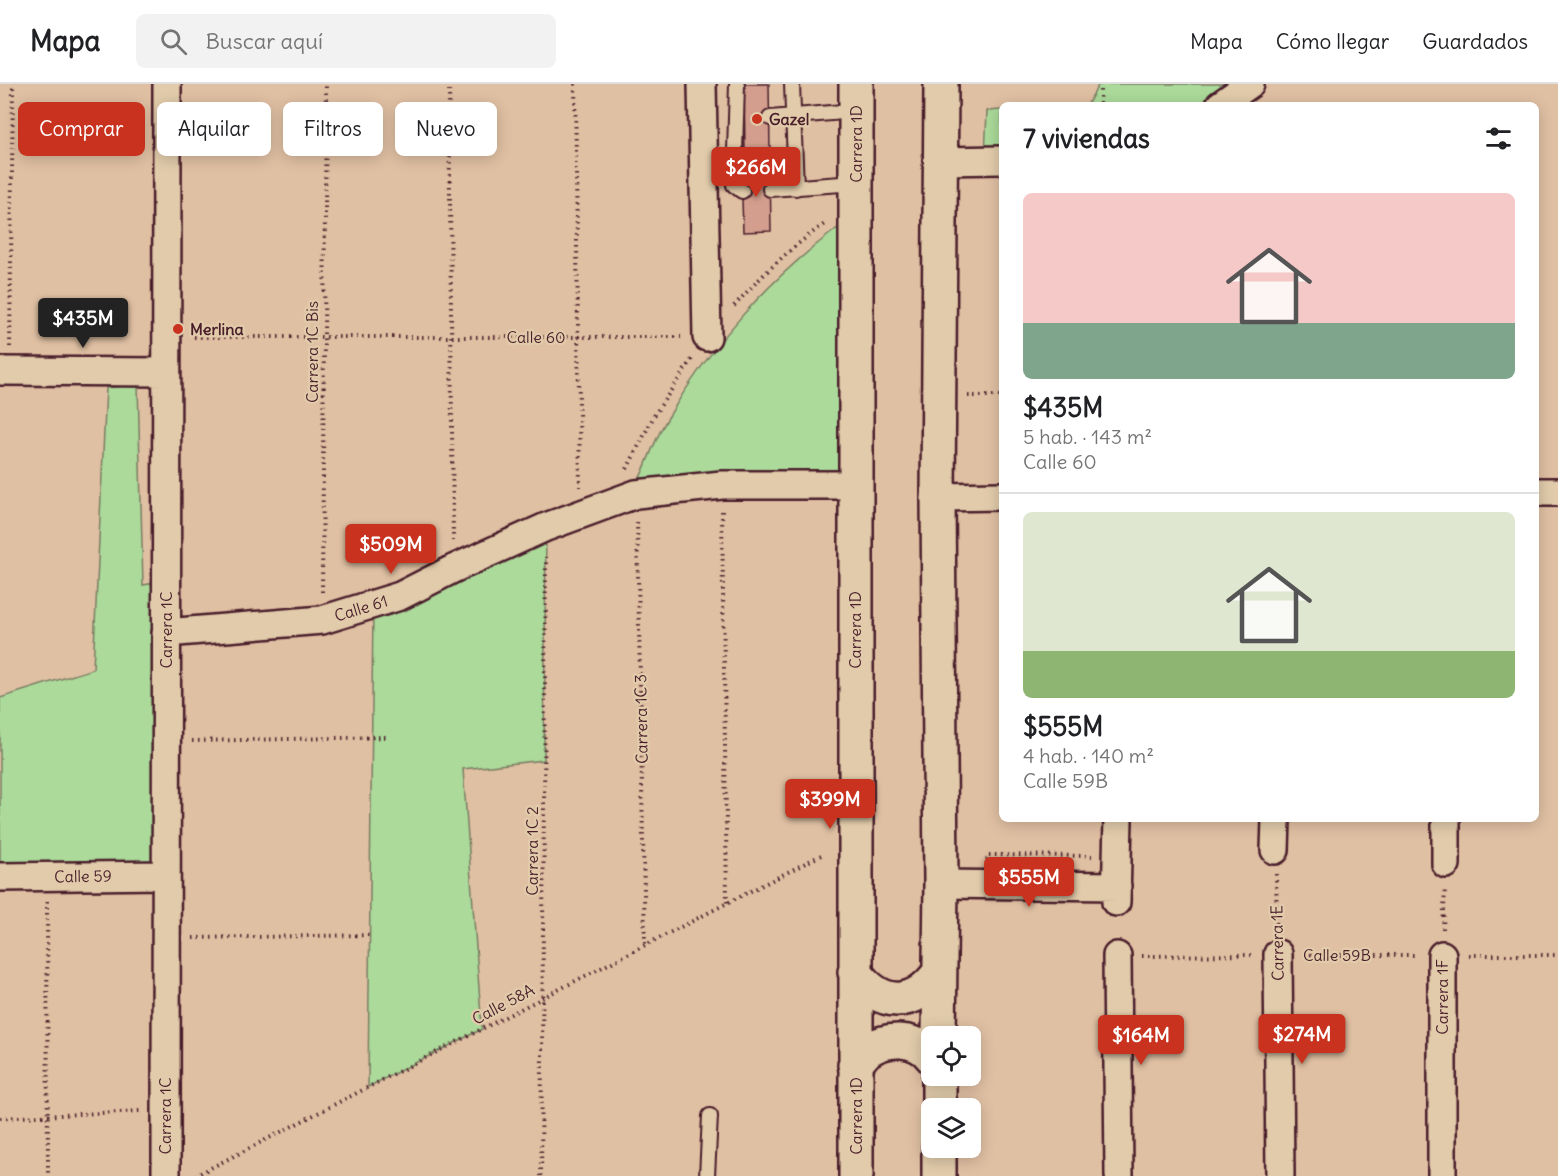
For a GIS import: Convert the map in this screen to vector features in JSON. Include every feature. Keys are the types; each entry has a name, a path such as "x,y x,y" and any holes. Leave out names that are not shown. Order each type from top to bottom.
{"street":[{"name":"Carrera 1C","path":"166,84 166,1176"},
{"path":"702,84 707,336"},
{"path":"939,1026 941,884 938,497 941,84"},
{"path":"1224,102 1250,84"},
{"name":"Carrera 1D","path":"856,97 856,1176"},
{"path":"940,161 999,160"},
{"path":"5,371 166,372"},
{"name":"Calle 61","path":"166,633 321,620 400,596 546,526 636,494 722,485 855,485"},
{"path":"1539,492 1558,492"},
{"path":"938,497 999,496"},
{"path":"941,884 1117,894 1118,822"},
{"path":"1275,850 1276,822"},
{"path":"1446,822 1446,864"},
{"name":"Calle 59","path":"0,877 165,875"},
{"name":"Carrera 1E","path":"1278,954 1280,1176"},
{"name":"Carrera 1F","path":"1442,955 1442,1176"},
{"path":"1117,956 1119,1176"},
{"path":"855,972 865,986 880,996 897,999 914,996 928,987 939,972"},
{"path":"855,1065 866,1051 881,1043 898,1040 914,1044 921,1049"},
{"path":"939,1158 939,1176"}],"lane":[{"path":"737,84 740,119 734,185 742,191"},
{"path":"792,84 795,188"},
{"path":"770,118 793,116 856,97"},
{"path":"770,189 795,188 856,196"},
{"path":"707,1176 710,1116"}],"path":[{"path":"5,371 13,84"},
{"name":"Carrera 1C Bis","path":"321,620 326,84"},
{"path":"449,84 453,569"},
{"path":"575,84 580,514"},
{"path":"1100,84 1100,102"},
{"path":"609,504 655,414 707,336 759,278 800,241 837,215 856,196"},
{"name":"Calle 60","path":"166,337 707,336"},
{"path":"722,485 727,903"},
{"name":"Carrera 1C 3","path":"636,494 645,945"},
{"name":"Carrera 1C 2","path":"541,1176 546,526"},
{"path":"166,742 386,737"},
{"name":"Carrera 1E","path":"1275,850 1278,954"},
{"name":"Calle 58A","path":"195,1176 542,996 823,854"},
{"name":"Carrera 1F","path":"1442,955 1446,864"},
{"path":"47,877 48,1176"},
{"path":"165,938 370,935"},
{"name":"Calle 59B","path":"1117,956 1558,955"},
{"path":"0,1118 165,1111"}],"green space":[{"path":"1099,84 1250,84 1224,102 1089,102"},
{"path":"999,110 999,156 985,156 987,111"},
{"path":"840,226 842,471 639,480 666,421 702,365 765,291 813,247"},
{"path":"138,384 143,585 166,581 165,875 0,877 0,698 93,669 106,388"},
{"path":"546,527 544,760 463,769 482,1029 368,1087 373,605"}],"building":[{"name":"Gazel","path":"744,84 769,84 770,152 745,153"},
{"path":"770,164 771,231 743,232 741,165"}],"place":[{"name":"Gazel","path":"757,119"},
{"name":"Merlina","path":"178,329"}]}
